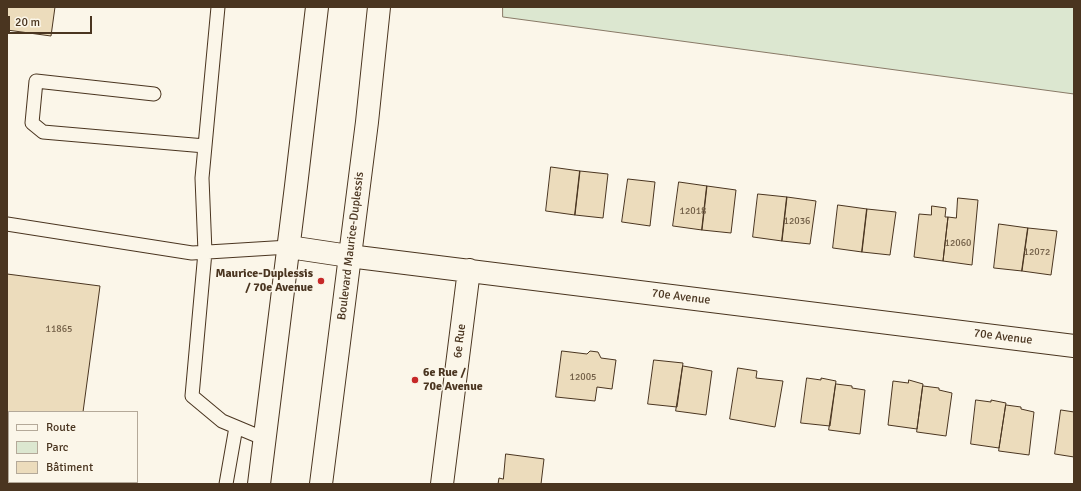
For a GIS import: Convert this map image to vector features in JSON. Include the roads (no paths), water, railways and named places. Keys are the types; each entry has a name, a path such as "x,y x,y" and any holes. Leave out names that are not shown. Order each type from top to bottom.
{"street":[{"path":"259,484 317,7"},
{"name":"Boulevard Maurice-Duplessis","path":"322,484 349,256 367,122 379,7"},
{"name":"70e Avenue","path":"288,247 349,256 1074,346"},
{"name":"6e Rue","path":"442,484 469,270"}],"lane":[{"path":"218,7 202,178 205,252 192,396 222,421 265,439"},
{"path":"154,94 36,81 32,123 43,132 205,146"},
{"path":"7,224 192,253 288,247"},
{"path":"226,484 236,427"}],"place":[{"name":"Maurice-Duplessis / 70e Avenue","path":"321,281"},
{"name":"6e Rue / 70e Avenue","path":"415,380"}]}
